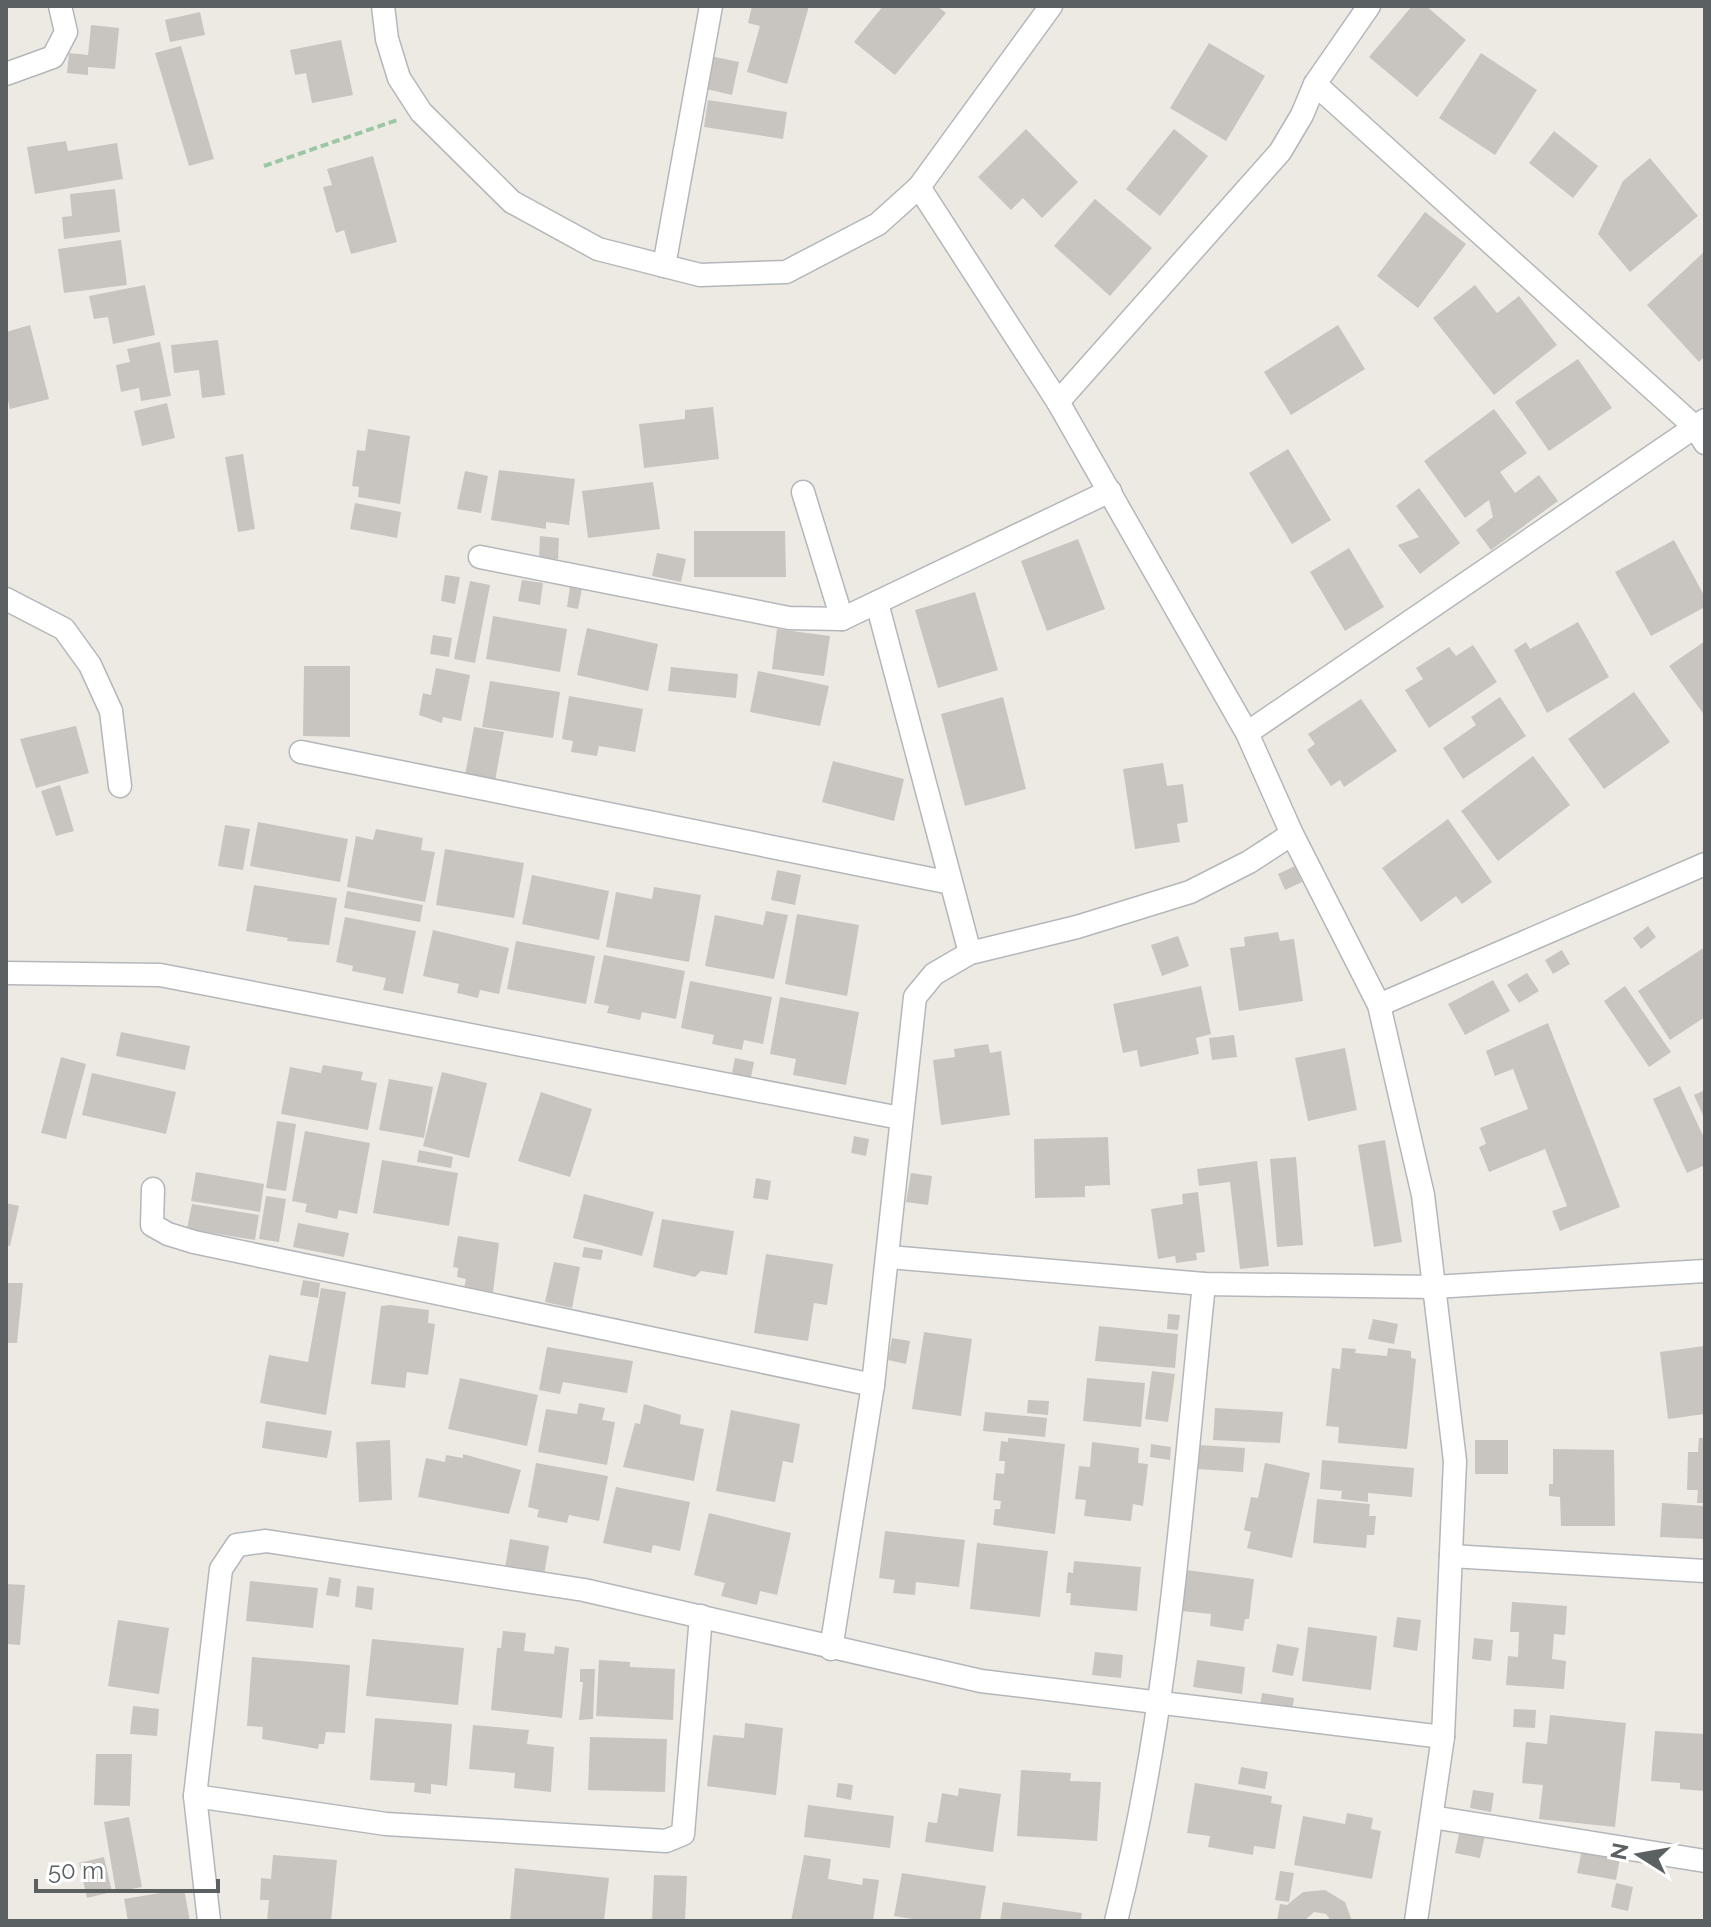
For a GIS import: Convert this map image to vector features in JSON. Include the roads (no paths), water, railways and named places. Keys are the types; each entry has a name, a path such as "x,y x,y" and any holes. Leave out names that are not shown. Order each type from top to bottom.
{"street":[{"path":"6,74 53,57 66,32 60,6"},
{"path":"383,6 387,39 399,78 421,112 512,202 598,249 700,275 786,272 878,224 919,187 1051,6"},
{"path":"664,266 711,6"},
{"path":"1058,402 1280,152 1302,115 1315,84 1369,6"},
{"path":"1247,733 1702,430 1315,84"},
{"path":"919,187 1058,402 1247,733 1292,834 1379,1005 1423,1195 1455,1461 1443,1737 1416,1921"},
{"path":"480,557 789,618 842,619 1110,491"},
{"path":"803,492 842,619"},
{"path":"6,599 64,629 90,665 111,711 120,786"},
{"path":"877,603 970,953"},
{"path":"301,752 951,883"},
{"path":"831,1649 873,1385 915,997 934,974 970,953 1077,927 1190,892 1249,862 1292,834"},
{"path":"1379,1005 1705,864"},
{"path":"6,973 160,975 900,1118"},
{"path":"153,1189 152,1225 194,1242 873,1385"},
{"path":"889,1257 1204,1284 1434,1287 1705,1271"},
{"path":"1116,1921 1160,1704 1204,1284"},
{"path":"209,1921 195,1796 221,1569 237,1545 266,1541 584,1590 981,1681 1443,1737"},
{"path":"1451,1556 1705,1571"},
{"path":"195,1796 386,1824 666,1841 683,1834 701,1616"},
{"path":"1432,1817 1705,1861"}]}
